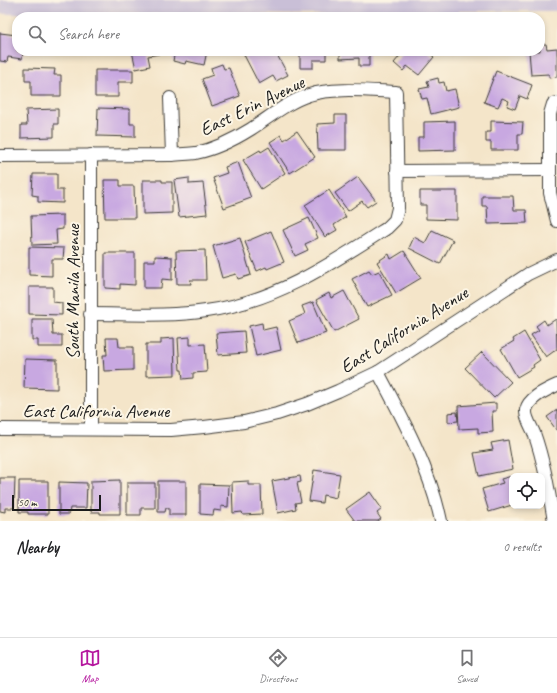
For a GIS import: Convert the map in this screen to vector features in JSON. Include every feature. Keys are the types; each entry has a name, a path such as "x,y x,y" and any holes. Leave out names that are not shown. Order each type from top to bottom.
{"street":[{"name":"East Erin Avenue","path":"0,156 172,155 196,153 213,148 250,130 289,104 310,94 331,91 396,92 398,171"},
{"name":"East Erin Avenue","path":"170,98 172,155"},
{"path":"555,103 550,114 550,193 557,221"},
{"name":"South Manila Avenue","path":"91,155 91,429"},
{"path":"90,314 175,314 206,312 265,297 301,281 387,228 395,220 398,208 398,171 550,170"},
{"name":"East California Avenue","path":"0,429 171,430 244,422 277,414 307,404 378,372 522,278 557,260"},
{"path":"378,372 402,417 423,463 441,521"},
{"path":"554,521 541,458 534,434 528,421 526,410 535,398 557,385"}],"shaded area":[{"path":"0,0 557,0 557,11 12,12 12,14 0,14"}],"building":[{"path":"0,33 12,34 12,56 22,56 22,59 8,57 7,62 0,61"},
{"path":"545,44 547,49 557,48 557,77 549,78 549,74 531,75 529,56 545,56"},
{"path":"133,56 148,56 150,66 136,69"},
{"path":"174,56 206,56 204,65 186,61 185,64 173,61"},
{"path":"245,56 278,56 288,75 276,81 273,76 259,84"},
{"path":"300,56 326,56 326,60 313,60 313,68 300,68"},
{"path":"340,56 369,56 369,66 359,66 359,58 340,59"},
{"path":"400,56 434,57 419,75 407,66 403,71 394,63"},
{"path":"222,64 224,69 229,68 240,96 212,106 202,79 213,75 211,68"},
{"path":"25,68 55,69 54,75 61,75 61,96 31,96 31,81 25,81"},
{"path":"95,70 133,70 133,82 118,82 118,97 95,97"},
{"path":"496,71 532,85 527,99 520,96 515,109 507,106 509,101 502,98 498,107 484,102"},
{"path":"438,78 439,83 444,82 446,91 455,89 459,107 431,114 427,98 422,99 419,89 429,87 427,81"},
{"path":"98,108 130,109 130,124 135,124 135,137 97,136"},
{"path":"58,109 58,124 54,124 54,137 21,138 21,125 27,125 26,110"},
{"path":"335,115 346,115 346,150 318,150 317,124 335,123"},
{"path":"455,121 455,150 418,151 418,137 424,137 424,122"},
{"path":"491,121 523,122 522,134 518,134 518,150 491,150 491,142 486,142 486,132 491,132"},
{"path":"297,131 315,157 290,173 270,142 281,135 284,140"},
{"path":"269,147 285,173 261,189 243,160 260,150 261,152"},
{"path":"238,162 251,198 224,208 213,178 227,173 225,167"},
{"path":"33,174 57,174 57,190 63,190 63,203 38,202 38,196 32,195"},
{"path":"358,177 376,201 367,207 362,201 348,211 335,193"},
{"path":"189,178 189,184 203,183 207,214 179,217 174,180"},
{"path":"104,180 120,180 120,186 134,186 135,218 105,218"},
{"path":"143,180 162,180 162,182 172,182 172,213 143,214"},
{"path":"329,190 346,217 334,225 337,230 325,237 305,205"},
{"path":"420,191 457,191 457,220 426,219 426,205 420,205"},
{"path":"482,196 513,196 514,210 526,210 527,223 488,224 487,206 482,206"},
{"path":"63,215 63,229 56,230 57,244 32,245 31,216"},
{"path":"309,218 318,238 305,244 308,250 295,256 283,230"},
{"path":"432,230 453,240 440,264 409,248 414,237 425,243"},
{"path":"271,231 284,262 267,269 266,267 257,271 245,242"},
{"path":"240,238 251,275 238,279 236,274 222,278 213,246"},
{"path":"29,247 64,248 63,259 52,259 52,276 29,275"},
{"path":"205,250 206,280 190,280 191,284 177,284 176,251"},
{"path":"404,251 421,278 396,293 377,262 389,254 391,259"},
{"path":"105,253 135,253 135,285 120,284 120,289 105,288"},
{"path":"155,256 172,257 172,280 162,279 161,288 144,288 144,261 155,261"},
{"path":"369,270 372,274 379,271 392,295 367,307 352,279"},
{"path":"29,287 53,287 53,302 62,303 62,315 29,314"},
{"path":"344,291 359,319 334,332 316,300 329,293 331,298"},
{"path":"313,302 326,333 298,343 289,321 305,314 302,306"},
{"path":"32,319 52,319 53,335 62,335 62,347 38,347 38,340 32,340"},
{"path":"556,319 557,349 546,357 531,335 539,330 536,326 544,320 547,325"},
{"path":"262,323 263,330 276,327 281,350 256,356 249,326"},
{"path":"244,331 246,353 218,355 216,333"},
{"path":"524,332 540,360 533,365 534,367 517,377 501,349 514,341 513,339"},
{"path":"190,337 190,345 205,344 207,372 193,373 193,378 183,379 182,370 180,370 178,338"},
{"path":"106,338 118,338 119,347 133,347 133,370 104,371 103,355 107,355"},
{"path":"174,338 175,375 146,376 146,344 161,344 161,339"},
{"path":"482,352 511,382 494,398 465,368"},
{"path":"25,359 57,360 57,389 24,388"},
{"path":"496,403 496,411 492,411 493,432 478,433 478,428 459,429 458,406"},
{"path":"557,410 557,431 547,417"},
{"path":"457,412 458,421 448,422 448,413"},
{"path":"508,440 513,469 479,476 474,453 493,450 491,443"},
{"path":"314,470 340,474 336,498 323,495 322,503 309,501"},
{"path":"300,476 301,482 297,483 301,502 295,503 296,509 278,513 272,481"},
{"path":"509,477 509,506 489,512 482,489 503,483 501,479"},
{"path":"0,478 15,478 14,508 5,508 5,512 0,511"},
{"path":"120,480 120,514 100,514 100,512 91,512 91,481"},
{"path":"19,481 48,481 48,514 28,514 28,512 19,512"},
{"path":"158,481 186,481 186,515 169,515 169,508 166,508 165,512 158,512"},
{"path":"248,481 248,485 261,485 262,514 243,515 242,512 233,513 232,482"},
{"path":"59,482 87,483 86,508 70,508 69,514 59,514"},
{"path":"127,483 155,483 155,508 141,508 141,515 127,515"},
{"path":"200,484 229,485 228,507 221,506 221,511 214,510 213,515 200,514"},
{"path":"370,492 382,509 377,513 381,519 378,521 355,521 346,509"}]}
